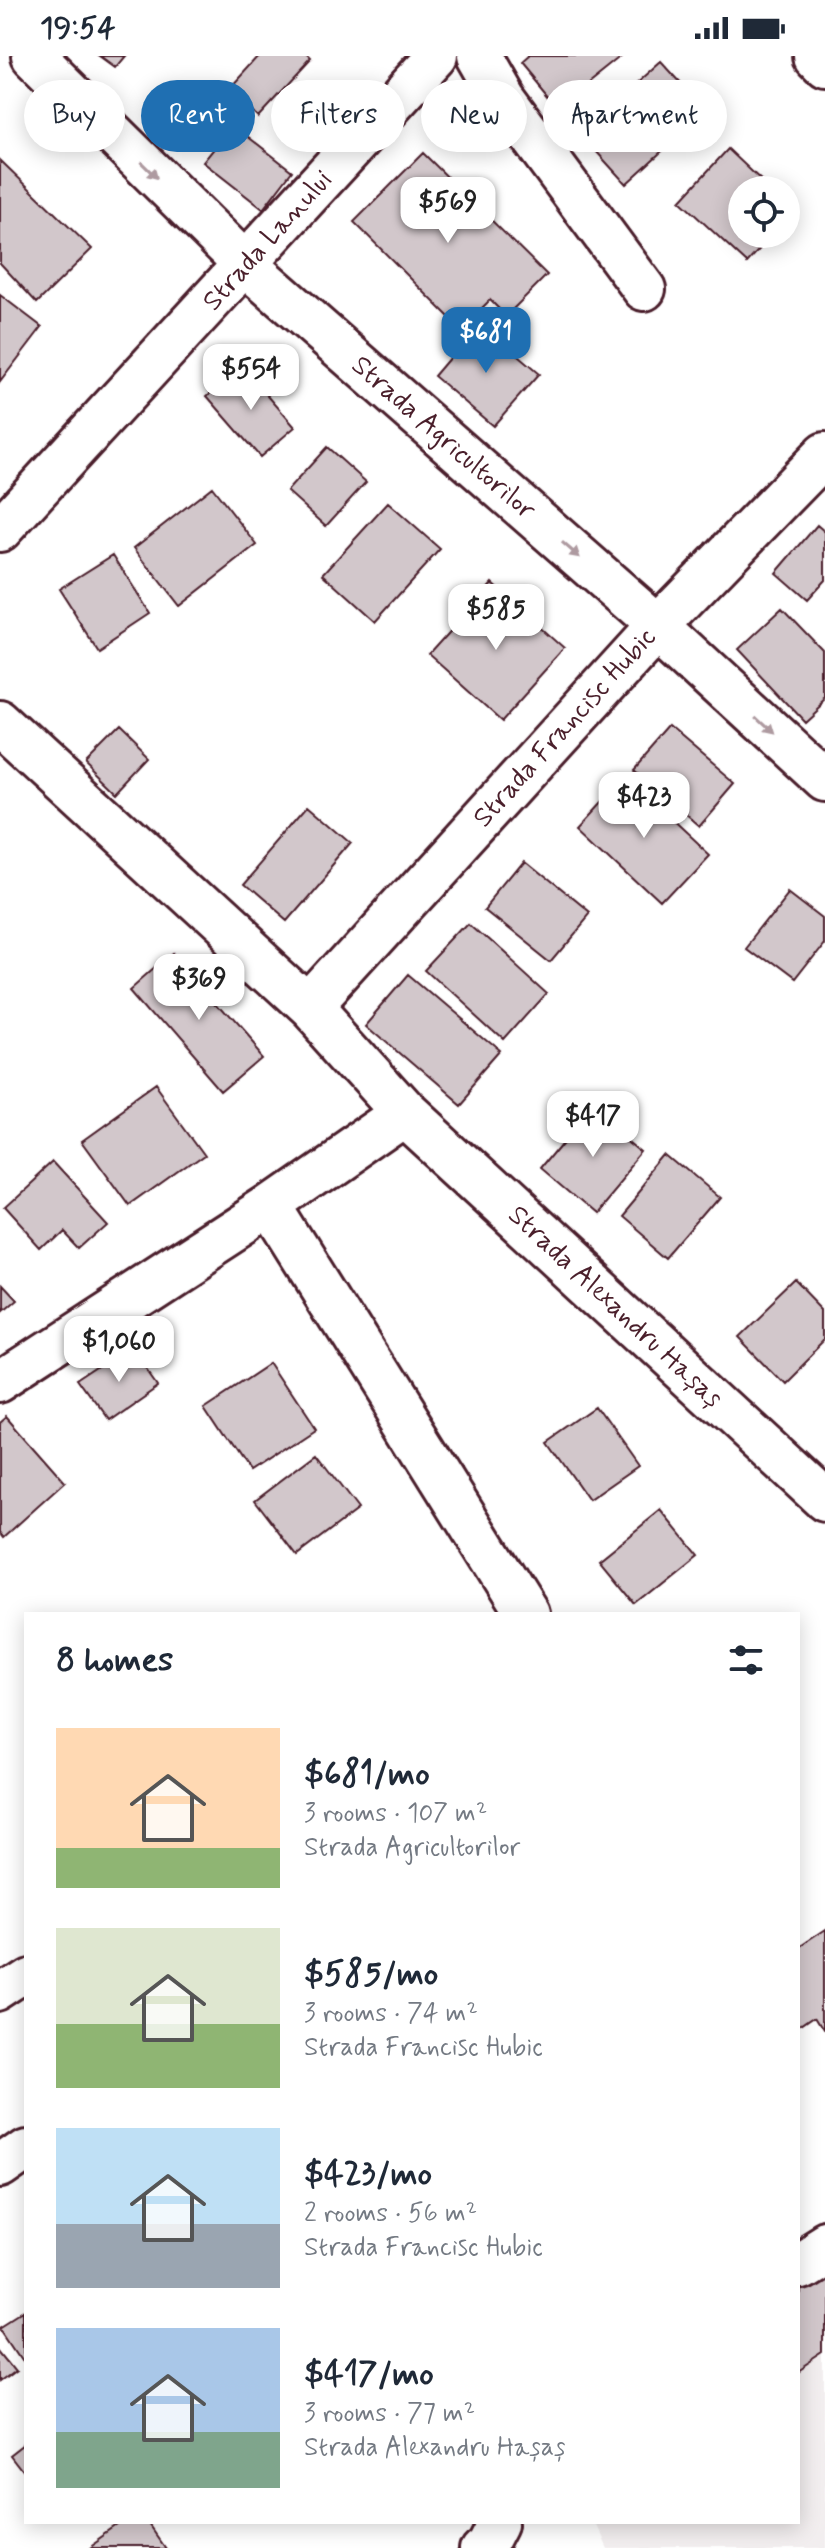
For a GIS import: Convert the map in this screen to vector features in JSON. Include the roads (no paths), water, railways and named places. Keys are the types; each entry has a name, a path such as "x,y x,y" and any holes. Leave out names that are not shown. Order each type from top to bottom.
{"street":[{"name":"Strada Agricultorilor","path":"34,56 246,265 658,626 825,780"},
{"name":"Strada Lanului","path":"0,530 436,56"},
{"path":"479,56 503,98 644,289"},
{"path":"817,56 825,64"},
{"name":"Strada Francisc Hubic","path":"310,1008 658,626 825,454"},
{"name":"Strada Alexandru Hașaș","path":"0,723 310,1008 405,1113 825,1500"},
{"path":"0,1382 271,1206 405,1113"},
{"path":"271,1206 525,1612"},
{"path":"0,1992 24,1976"},
{"path":"0,2165 24,2148"},
{"path":"800,2262 825,2246"},
{"path":"483,2548 488,2545 499,2524"}]}
